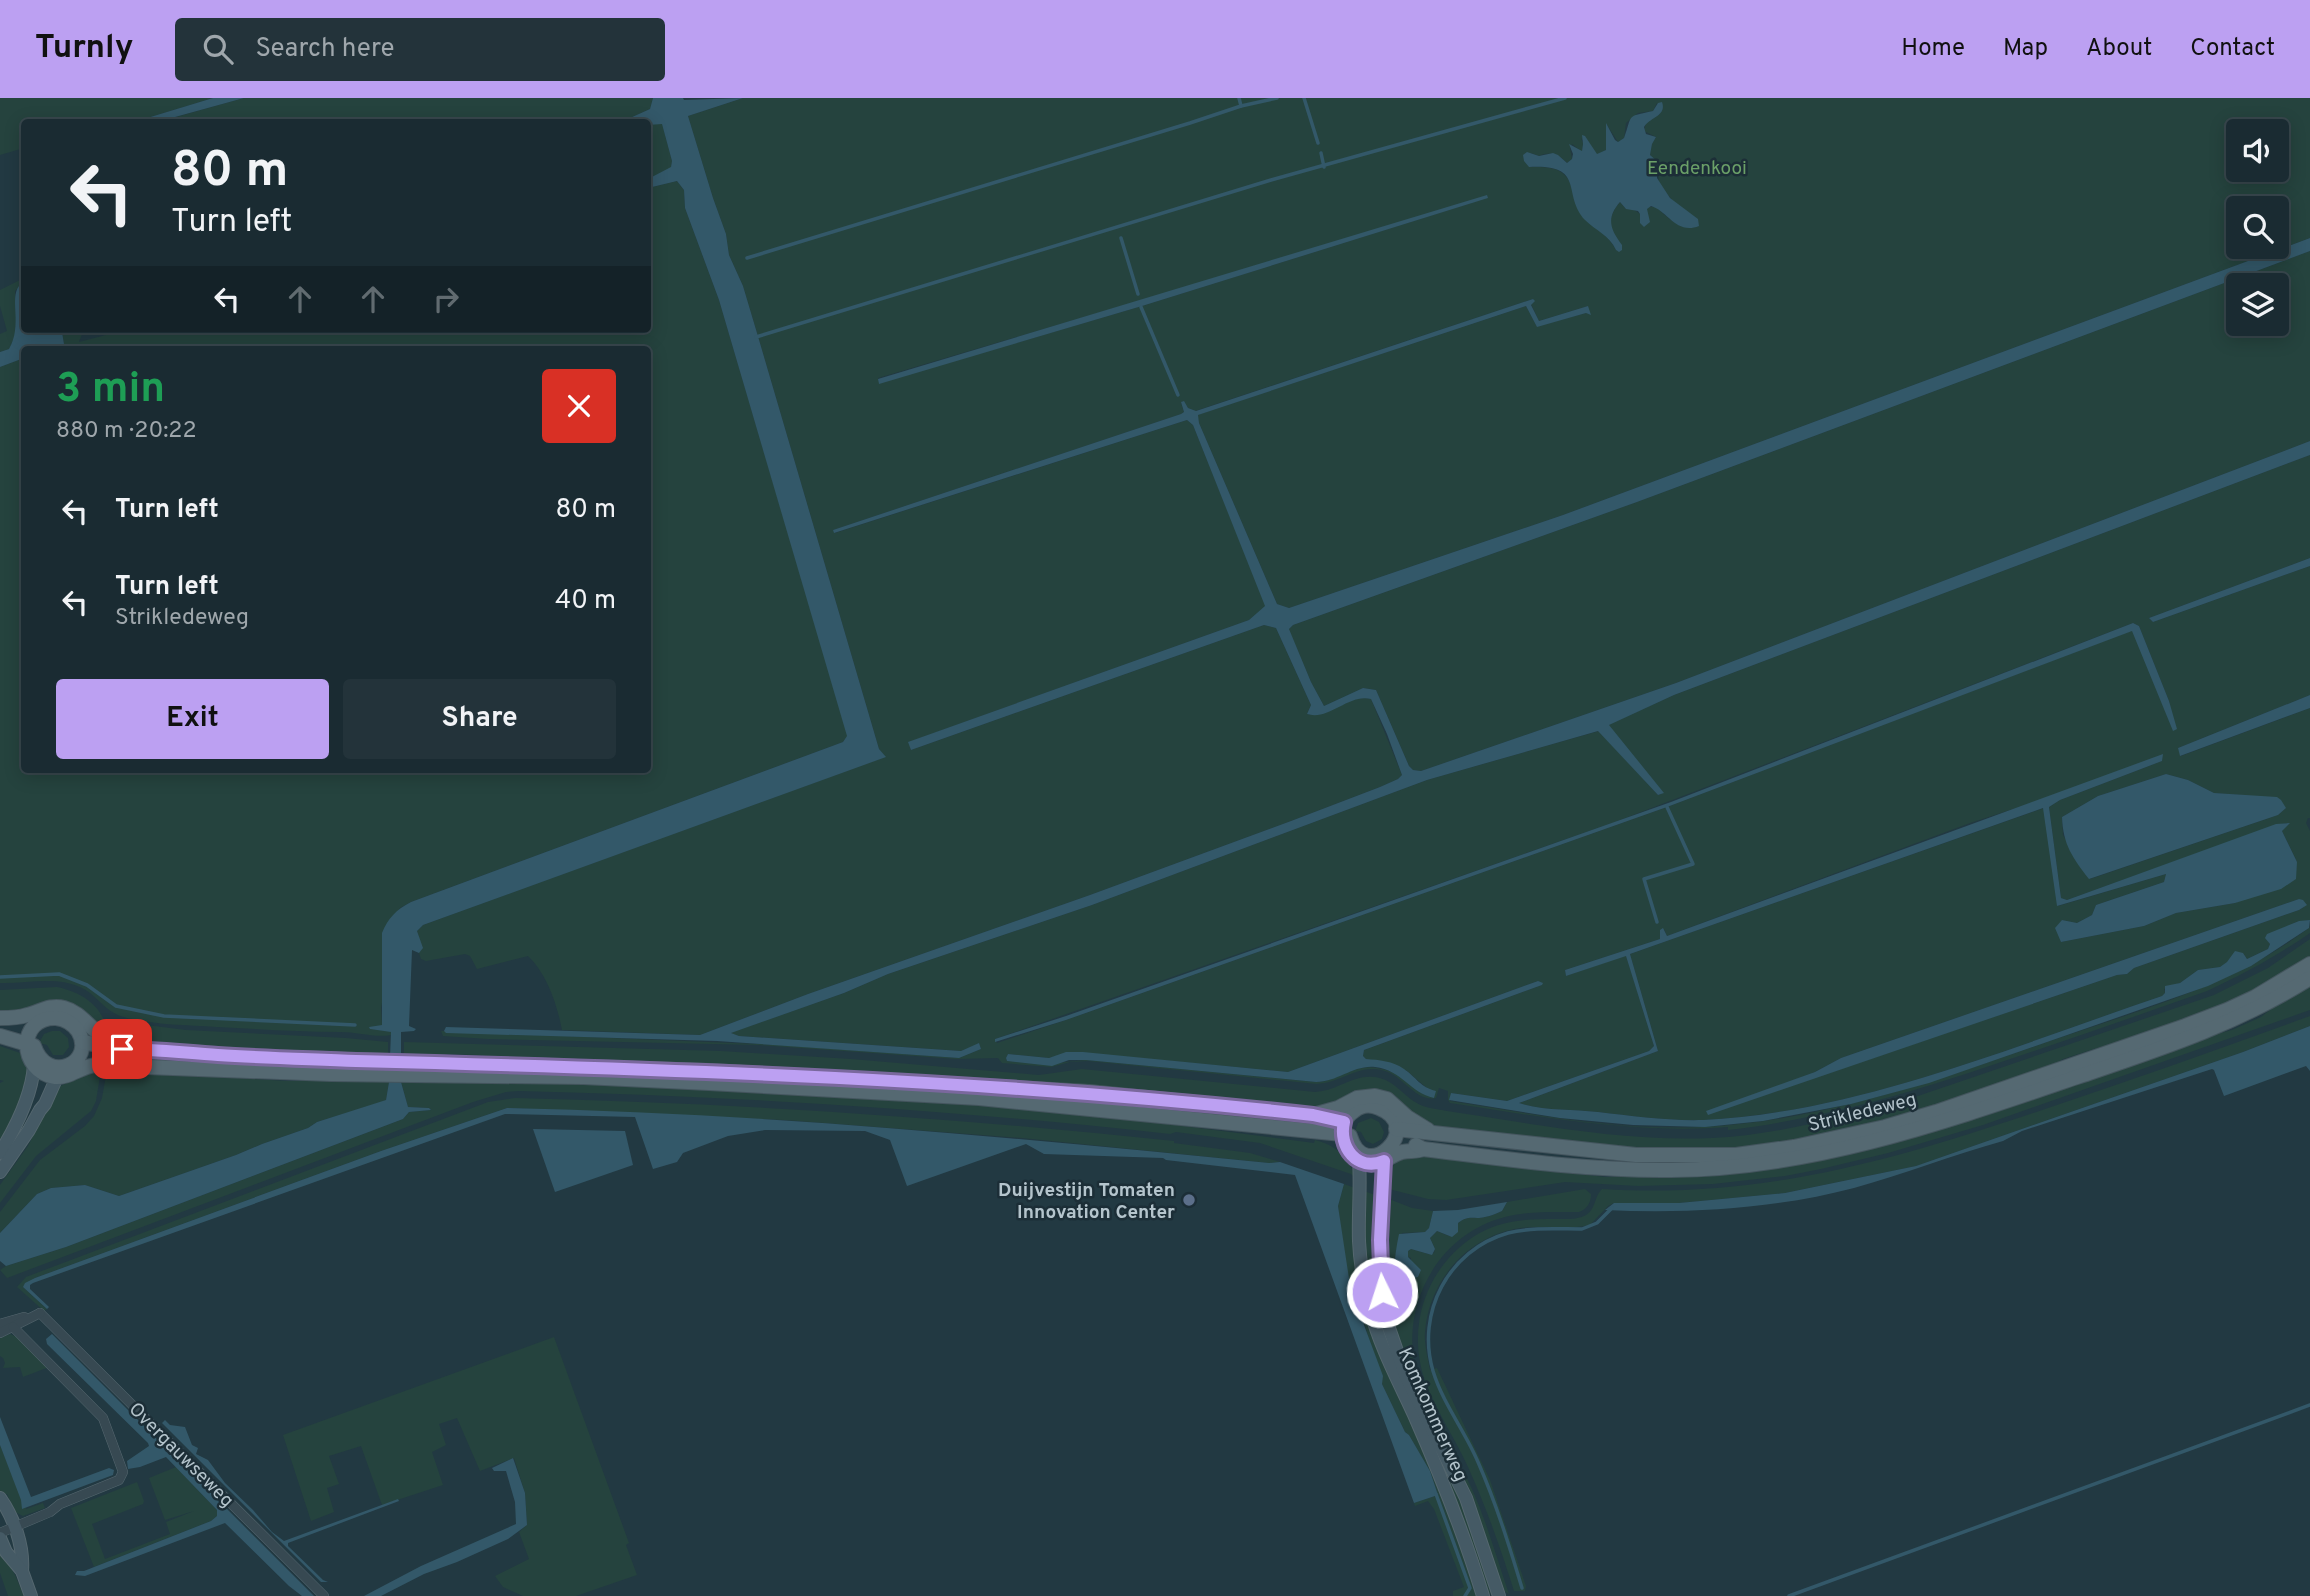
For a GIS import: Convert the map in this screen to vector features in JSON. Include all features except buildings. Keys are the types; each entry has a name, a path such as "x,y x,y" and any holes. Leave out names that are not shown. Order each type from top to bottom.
{"main road":[{"name":"Strikledeweg","path":"1391,1148 1433,1132 1636,1155 1736,1155 1794,1147 1885,1127 1936,1112 2185,1026 2245,1001 2310,964"},
{"name":"Strikledeweg","path":"1391,1148 1423,1149 1560,1167 1619,1170 1727,1167 1796,1158 1887,1138 1990,1107 2120,1062 2232,1021 2276,1000 2310,978"},
{"path":"0,1020 29,1015 44,1008 60,1007 75,1012 103,1038 137,1049"},
{"path":"0,1153 24,1104 29,1048 42,1020 60,1018 72,1024 82,1042 82,1062"},
{"path":"0,1020 53,1073"},
{"path":"0,1036 29,1048"},
{"path":"82,1042 108,1047 404,1068 979,1098 1307,1132 1314,1130 1343,1133"},
{"path":"0,1043 29,1048 34,1046 53,1073"},
{"path":"0,1172 20,1146 40,1110 39,1101 53,1073 82,1062 331,1074 388,1067"},
{"path":"404,1068 711,1071 1089,1092 1313,1115 1338,1108 1357,1098 1375,1096 1387,1099 1407,1116 1433,1132"},
{"path":"1370,1106 1388,1113 1394,1121 1391,1148 1372,1164 1359,1161 1348,1152 1343,1133 1348,1115 1358,1108 1370,1106"},
{"path":"1313,1115 1350,1136 1353,1145 1361,1153 1373,1155 1391,1148"},
{"name":"Komkommerweg","path":"1391,1148 1380,1260 1384,1307 1389,1328 1406,1377 1466,1498 1499,1596"},
{"name":"Komkommerweg","path":"1359,1161 1361,1264 1371,1312 1387,1358 1448,1494 1483,1596"},
{"path":"0,1498 14,1528 23,1557 22,1571"},
{"path":"0,1536 6,1552 22,1571 31,1596"}],"street":[{"path":"0,1324 40,1313"},
{"path":"0,1333 40,1313"},
{"name":"Overgauwseweg","path":"40,1313 324,1596"},
{"path":"0,1536 50,1512 60,1504 119,1480 123,1472 103,1418 13,1327"}],"green space":[{"path":"0,98 213,98 144,119 21,119 21,149 0,155"},
{"path":"244,98 653,98 650,109 628,119 169,119"},
{"name":"Eendenkooi","path":"743,98 2310,98 2310,238 2289,246 2289,196 2226,196 2226,259 2253,259 1563,515 1289,608 1277,604 1197,415 1526,306 1537,326 1586,313 1588,306 1539,321 1531,304 1533,299 1195,411 1188,408 1183,401 1181,403 1184,412 1181,414 833,530 835,533 1187,420 1193,425 1266,606 1249,620 909,742 911,750 1264,625 1276,628 1311,705 1307,714 1324,713 1355,700 1371,699 1402,775 1380,787 1291,821 700,1035 562,1030 550,990 541,972 528,956 477,969 470,956 465,954 426,961 421,959 419,953 422,948 417,931 423,925 885,757 879,749 743,286 729,255 726,234 688,116","holes":["1657,103 1660,114 1646,123 1644,131 1656,137 1650,155 1657,162 1659,183 1675,204 1699,225 1681,225 1657,207 1648,207 1640,214 1633,209 1626,209 1620,202 1611,221 1619,251 1581,213 1570,184 1561,172 1545,167 1529,167 1531,153 1539,156 1554,154 1567,163 1572,159 1572,144 1582,152 1581,138 1596,155 1606,150 1607,125 1618,142 1624,138 1626,123 1638,113 1653,111","1487,198 1142,306 879,383 878,378"]},
{"path":"662,123 672,161 671,168 651,178 651,125"},
{"path":"677,181 684,190 685,208 719,300 848,736 843,742 400,908 381,1008 382,1025 371,1029 391,1031 391,1035 150,1022 119,1015 84,989 63,982 0,983 0,367 21,359 21,773 651,773 651,346 58,346 64,344 62,333 86,333 82,334 79,342 114,333 651,333 651,187"},
{"path":"2310,251 2310,441 1676,683 1421,771 1413,770 1376,690 1363,688 1324,706 1291,635 1289,629 1293,625 1637,502 2226,282 2226,336 2289,336 2289,273 2251,273"},
{"path":"21,280 21,297 19,287 15,291 15,335 9,349 0,352 0,334 7,331 0,306 0,290"},
{"path":"2310,455 2310,558 2149,618 2153,622 2310,566 2310,695 2178,748 2181,756 2310,708 2310,818 2306,823 2310,831 2310,920 2296,922 2267,939 2270,944 2268,949 2247,959 2243,953 2220,967 2198,970 2180,983 2164,989 2162,996 1936,1074 1819,1105 1761,1115 1690,1120 1548,1109 1519,1103 1658,1051 1630,954 2044,808 2058,906 2166,874 2164,882 2096,905 2092,915 2077,923 2062,920 2061,942 2144,926 2176,913 2235,903 2297,862 2282,831 2288,823 2067,900 2061,898 2049,807 2060,800 2162,761 1970,823 1667,936 1664,929 1660,939 1565,970 1566,976 1626,955 1654,1046 1649,1051 1507,1101 1451,1093 1450,1101 1607,1124 1670,1128 1749,1123 1795,1116 1932,1081 2161,1004 2253,964 2310,927 2310,933 2285,949 2207,991 1994,1065 1844,1109 1728,1130 1728,1127 1693,1129 1658,1128 1589,1123 1450,1103 1448,1091 1439,1088 1436,1098 1423,1097 1392,1074 1376,1069 1359,1071 1317,1084 1088,1061 1051,1067 1002,1063 998,1058 957,1059 758,1045 488,1039 443,1036 441,1031 780,1045 959,1058 981,1049 979,1044 961,1051 739,1036 730,1033 844,993 888,974 1092,905 1427,780 1599,731 1658,795 1663,793 1608,725 1674,695","holes":["2133,623 2139,626 2169,701 2173,730 2133,630 1667,807 1066,1020 997,1043 995,1039 1615,822","2166,774 2188,780 2214,793 2241,795 2286,808 2278,815 2090,879 2063,835 2062,817 2098,796","2299,899 2304,907 2134,968 2127,974 2117,975 1708,1114 1815,1072 1841,1058","1538,981 1542,985 1364,1050 1363,1056 1366,1059 1407,1071 1428,1089 1392,1072 1374,1067 1354,1070 1316,1082 1086,1060 1057,1063 1007,1061 1006,1058 1008,1054 1049,1058 1075,1052 1288,1072"]},
{"path":"2310,939 2310,960 2257,993 2138,1039 2063,1059 2037,1074 1947,1104 1816,1139 1701,1153 1539,1141 1431,1125 1339,1102 1317,1108 1084,1085 519,1061 479,1055 444,1054 404,1058 404,1042 721,1051 1039,1075 1082,1069 1315,1092 1359,1078 1373,1077 1386,1080 1415,1102 1434,1109 1612,1135 1712,1138 1789,1128 1915,1097 2214,995 2268,968"},
{"path":"2310,982 2310,1010 1983,1125 1888,1153 1821,1169 1713,1184 1638,1186 1565,1182 1446,1200 1428,1199 1385,1188 1396,1163 1422,1156 1605,1177 1623,1177 1643,1172 1687,1172 2232,1030 2261,1017"},
{"path":"57,987 74,992 89,1001 100,1013 107,1030 28,1011 0,1012 0,990"},
{"path":"2310,1016 2310,1026 2243,1052 1916,1166 1785,1193 1679,1203 1614,1203 1590,1225 1520,1228 1484,1240 1468,1251 1443,1278 1434,1295 1425,1332 1426,1347 1430,1370 1437,1368 1490,1480 1526,1586 1525,1591 1514,1591 1475,1482 1427,1386 1418,1344 1423,1303 1431,1284 1442,1266 1473,1237 1492,1227 1512,1222 1582,1217 1592,1210 1602,1189 1721,1188 1833,1171 1887,1158 2054,1106"},
{"path":"122,1022 186,1030 388,1042 388,1058 138,1042 116,1029 115,1026"},
{"path":"60,1031 68,1038 69,1047 63,1055 53,1055 47,1045 39,1043 44,1034"},
{"path":"0,1046 20,1053 29,1071 17,1111 0,1142 0,1083 4,1081 0,1080"},
{"path":"101,1070 96,1101 91,1111 36,1156 0,1203 0,1185 28,1146 57,1088 86,1072"},
{"path":"107,1070 287,1081 331,1081 380,1076 389,1082 386,1100 382,1102 317,1122 308,1128 236,1155 119,1196 85,1185 51,1188 37,1194 0,1233 0,1212 40,1160 94,1116 102,1098"},
{"path":"567,1080 620,1086 673,1084 966,1103 1145,1121 1314,1143 1315,1140 1341,1153 1355,1178 1351,1174 1260,1143 1176,1132 1170,1134 845,1105 519,1091 473,1102 7,1278 0,1270 403,1119 409,1112 431,1110 408,1107 401,1082"},
{"path":"515,1098 762,1108 1010,1125 1174,1141 1250,1153 1280,1162 1022,1138 784,1120 507,1108 381,1151 35,1278 23,1287 47,1309 44,1311 17,1287 26,1277 488,1102"},
{"path":"1371,1118 1379,1122 1384,1132 1382,1139 1373,1144 1366,1141 1361,1132 1355,1131 1358,1123"},
{"path":"1344,1184 1355,1188 1355,1215 1393,1386 1422,1440 1477,1587 1477,1596 1453,1596 1453,1591 1464,1587 1434,1509 1428,1501 1415,1506 1414,1503 1438,1495 1430,1471 1405,1432 1382,1384 1355,1291 1350,1285 1338,1206"},
{"path":"1585,1189 1591,1194 1590,1200 1579,1212 1532,1213 1505,1217 1481,1226 1460,1239 1442,1257 1428,1277 1413,1324 1417,1375 1434,1418 1472,1489 1509,1594 1501,1589 1395,1336 1384,1270 1384,1197 1412,1208 1433,1211 1429,1228 1425,1232 1402,1233 1399,1242 1395,1278 1397,1306 1402,1311 1411,1293 1407,1288 1411,1258 1408,1257 1408,1251 1411,1249 1434,1253 1430,1238 1437,1231 1449,1236 1458,1229 1458,1223 1462,1220 1496,1214 1502,1211 1507,1202"},
{"path":"1364,1191 1378,1196 1381,1307 1449,1466 1494,1592 1485,1595 1381,1332 1365,1268"},
{"path":"10,1334 19,1338 49,1367 23,1377 20,1367 3,1368 5,1363 0,1356 0,1338"},
{"path":"554,1337 629,1543 626,1545 637,1575 576,1596 523,1596 503,1587 495,1576 529,1559 519,1532 527,1525 525,1493 514,1458 480,1471 457,1418 439,1424 446,1445 432,1452 443,1485 382,1505 361,1446 329,1456 339,1484 327,1488 334,1512 311,1521 283,1435"},
{"path":"0,1445 26,1509 43,1503 45,1508 23,1516 15,1512 7,1494 3,1495 0,1491"},
{"path":"176,1467 217,1510 217,1516 211,1521 94,1567 71,1508 137,1482 143,1504 92,1524 105,1559 170,1534 166,1522 194,1511 165,1520 149,1478"},
{"path":"0,1549 24,1596 8,1596 0,1573"}],"water":[{"path":"213,98 244,98 168,119 144,119"},
{"path":"653,98 743,98 688,116 726,234 729,255 743,286 879,749 886,757 423,925 417,931 423,948 419,953 412,950 409,1026 416,1029 401,1032 401,1082 408,1107 431,1110 409,1112 403,1119 66,1247 6,1266 0,1261 0,1233 37,1194 51,1188 85,1185 119,1196 236,1155 308,1128 317,1122 386,1100 391,1032 369,1027 382,1025 382,933 390,919 406,905 843,742 847,736 719,300 685,208 684,190 677,181 651,187 651,177 671,167 672,161 662,124 651,125 651,119 628,119 650,109"},
{"path":"1662,102 1660,113 1644,127 1646,134 1656,137 1650,155 1658,162 1657,178 1670,198 1698,219 1699,226 1691,228 1678,225 1651,206 1647,209 1650,222 1644,227 1640,223 1638,211 1626,209 1620,202 1611,218 1612,229 1622,245 1619,252 1578,210 1566,176 1559,170 1547,167 1529,167 1523,155 1527,152 1539,156 1553,153 1567,163 1573,154 1569,144 1582,151 1582,135 1597,154 1606,150 1606,123 1618,142 1624,138 1631,118 1653,111 1658,103"},
{"path":"1487,195 1488,198 1142,306 879,384 878,379"},
{"path":"2310,238 2310,251 2289,259 2289,246"},
{"path":"2253,259 2289,259 2251,273 2226,273 2226,282 1637,502 1293,625 1289,629 1324,706 1363,688 1376,690 1409,766 1413,770 1421,771 1676,683 2310,441 2310,455 1674,695 1609,725 1664,793 1658,795 1598,731 1427,780 1092,905 888,974 844,993 731,1033 739,1036 961,1051 979,1043 981,1049 959,1058 717,1041 444,1031 446,1027 700,1035 1291,821 1380,787 1402,775 1371,699 1355,700 1323,714 1307,714 1311,705 1276,628 1264,625 911,750 908,742 1249,620 1265,606 1193,425 1187,420 834,533 833,530 1181,414 1184,412 1181,402 1184,401 1188,408 1196,411 1533,299 1535,301 1531,305 1539,321 1588,306 1591,315 1586,313 1537,327 1526,306 1198,415 1199,423 1277,604 1289,608 1563,515"},
{"path":"19,286 21,333 62,333 64,344 21,346 21,359 0,367 0,352 9,349 15,331 16,291"},
{"path":"2310,558 2310,566 2153,622 2149,618"},
{"path":"2133,623 2139,626 2169,701 2177,729 2173,731 2132,631 1667,807 1066,1020 995,1042 995,1039 1671,802"},
{"path":"2310,695 2310,708 2180,756 2178,748"},
{"path":"2163,754 2162,761 2060,800 2049,807 2061,898 2067,900 2276,824 2290,823 2282,831 2297,862 2296,879 2281,889 2235,903 2176,913 2144,926 2061,942 2055,928 2062,920 2077,923 2092,915 2096,905 2164,882 2166,874 2057,906 2043,808 1630,954 1658,1051 1519,1103 1548,1109 1690,1120 1761,1115 1819,1105 1936,1074 2162,996 2165,986 2180,983 2198,970 2220,967 2235,951 2243,953 2247,959 2268,949 2270,944 2265,938 2267,934 2299,921 2310,920 2309,928 2251,966 2208,986 1929,1083 1851,1104 1763,1121 1705,1127 1633,1125 1560,1118 1449,1100 1451,1093 1507,1101 1649,1051 1654,1046 1626,956 1566,976 1565,970 1660,939 1660,930 1663,928 1667,936"},
{"path":"2166,774 2188,780 2214,793 2277,797 2286,808 2278,815 2089,879 2070,851 2064,836 2062,817 2098,796"},
{"path":"2299,899 2307,905 2299,910 2134,968 2127,974 2117,975 1708,1115 1706,1111 1815,1072 1841,1058"},
{"path":"1538,981 1543,983 1542,985 1364,1050 1363,1056 1366,1059 1400,1066 1422,1085 1436,1091 1434,1098 1418,1091 1392,1072 1375,1067 1360,1068 1316,1082 1086,1060 1069,1060 1052,1066 1007,1061 1006,1058 1008,1054 1049,1058 1066,1052 1083,1052 1288,1072"},
{"path":"2310,1026 2310,1071 2306,1066 2224,1096 2212,1069 2022,1131 2003,1141 1873,1183 1824,1195 1730,1208 1605,1210 1614,1203 1679,1203 1785,1193 1916,1166"},
{"path":"507,1108 793,1121 1280,1162 1344,1184 1338,1206 1350,1285 1355,1291 1383,1376 1382,1384 1405,1432 1430,1471 1438,1495 1414,1503 1295,1175 1163,1158 1044,1154 1026,1144 907,1186 890,1140 865,1131 765,1130 728,1136 683,1153 677,1162 653,1169 635,1117 505,1114 33,1283 30,1289 49,1307 47,1309 23,1287 35,1278 381,1151"},
{"path":"533,1129 625,1131 633,1165 555,1192"},
{"path":"1507,1202 1502,1211 1496,1214 1462,1220 1458,1223 1458,1232 1452,1237 1437,1231 1430,1238 1435,1249 1432,1255 1411,1249 1408,1251 1408,1257 1421,1270 1418,1277 1407,1280 1407,1288 1413,1296 1407,1309 1399,1310 1394,1272 1399,1234 1425,1232 1429,1228 1433,1211"},
{"path":"52,1334 314,1596 302,1596 289,1586 225,1523 85,1576 75,1575 77,1571 84,1571 211,1521 217,1516 217,1510 166,1457 128,1469 127,1461 149,1446 148,1443 47,1344 46,1339"},
{"path":"0,1417 31,1497 109,1468 114,1470 113,1475 22,1509 0,1445"},
{"path":"165,1420 170,1425 185,1427 192,1445 198,1448 196,1454 208,1460 225,1483 284,1541 398,1499 399,1501 288,1543 288,1546 328,1582 321,1582 162,1423"},
{"path":"513,1458 525,1493 527,1525 508,1539 424,1574 381,1596 364,1596 421,1566 516,1524 515,1502 506,1471 494,1471 492,1468"}],"waterway":[{"path":"747,258 1190,123 1241,106 1239,98"},
{"path":"1241,106 1277,98"},
{"path":"1304,98 1318,143"},
{"path":"756,337 1271,180 1565,98"},
{"path":"1321,153 1324,167"},
{"path":"1121,238 1138,294"},
{"path":"1141,307 1178,395"},
{"path":"1657,922 1644,879 1693,864 1667,807"},
{"path":"0,977 59,974 87,985 116,1006 164,1016 355,1025"},
{"path":"1522,1588 1485,1477 1442,1395 1433,1371 1429,1349 1433,1306 1453,1269 1487,1241 1526,1230 1582,1229 1597,1223 1612,1208"},
{"path":"1789,1596 2310,1405"},
{"path":"1436,1494 1470,1588 1465,1596"}],"place":[{"name":"Duijvestijn Tomaten Innovation Center","path":"1189,1200"}],"route":[{"path":"122,1049 230,1056 711,1071 1089,1092 1313,1115 1344,1122 1343,1143 1354,1158 1372,1164 1384,1161 1380,1240 1382,1292"}]}
